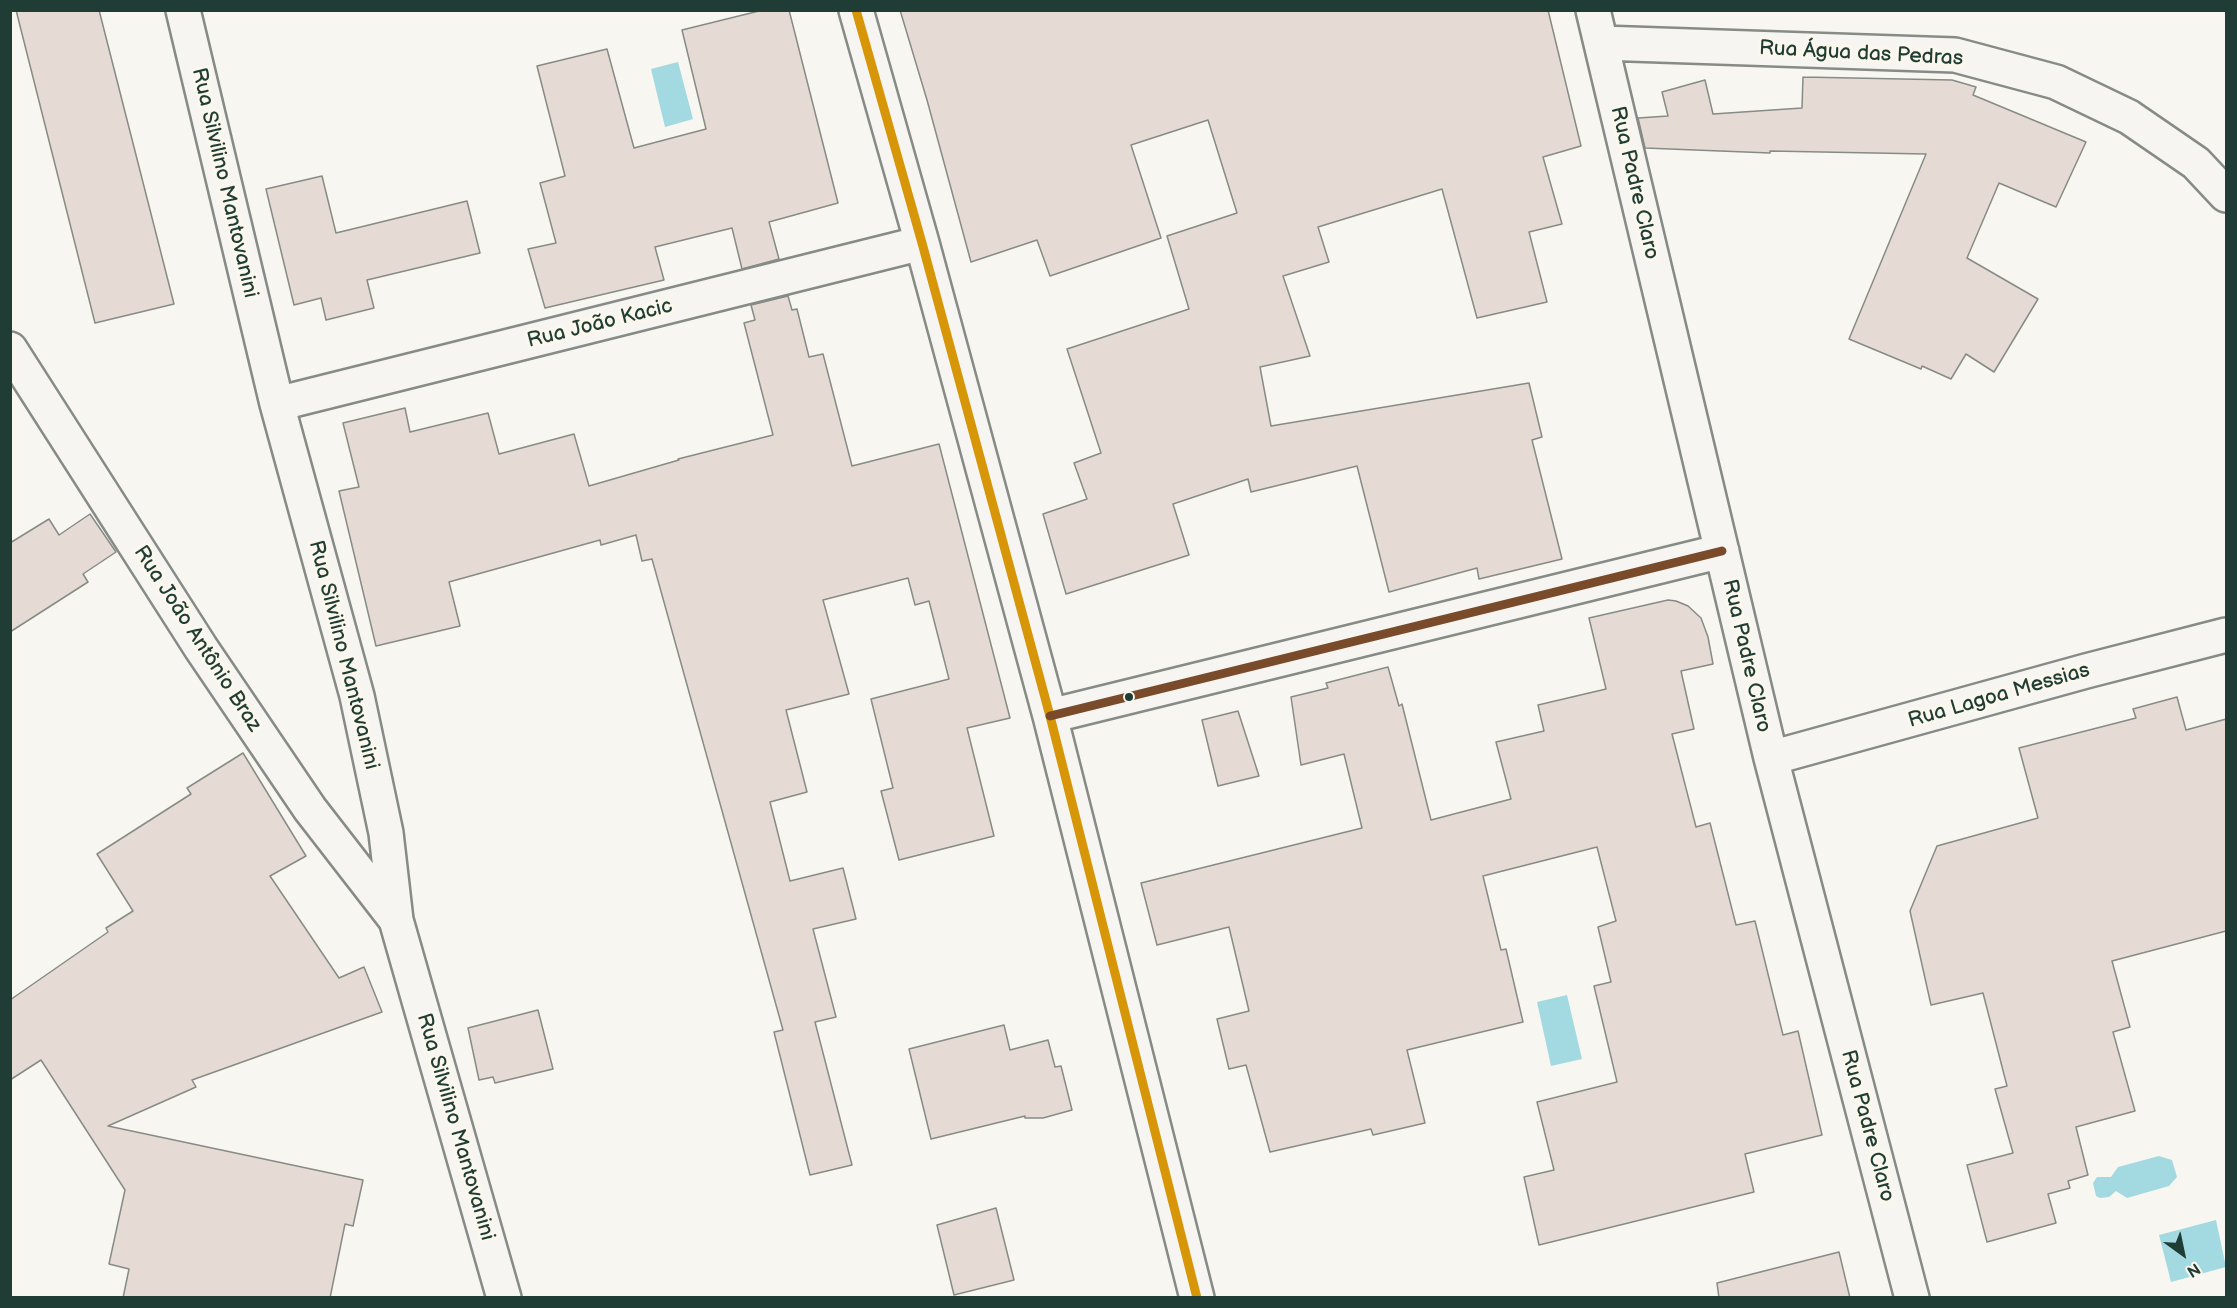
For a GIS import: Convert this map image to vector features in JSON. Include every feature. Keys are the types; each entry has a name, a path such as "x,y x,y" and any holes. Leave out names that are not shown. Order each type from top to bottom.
{"street":[{"name":"Rua Silvilino Mantovanini","path":"183,10 277,404 357,696 386,833 396,920 504,1298"},
{"path":"856,10 922,243 1050,716 1197,1298"},
{"name":"Rua Padre Claro","path":"1593,10 1771,758 1912,1298"},
{"name":"Rua Água das Pedras","path":"1601,43 1955,55 2056,82 2129,117 2196,163 2226,195"},
{"name":"Rua João Kacic","path":"277,404 922,243"},
{"name":"Rua João Antônio Braz","path":"10,349 207,657 310,809 396,920"},
{"path":"1050,716 1722,552"},
{"name":"Rua Lagoa Messias","path":"1771,758 2226,635"}],"water":[{"path":"678,62 693,119 665,127 651,69"},
{"path":"1567,995 1582,1059 1551,1066 1537,1002"},
{"path":"2159,1156 2172,1160 2177,1177 2169,1186 2127,1198 2116,1191 2109,1197 2096,1196 2093,1183 2097,1177 2111,1177 2118,1167"},
{"path":"2216,1220 2226,1267 2171,1282 2159,1235"}],"building":[{"path":"16,10 99,10 174,304 95,323"},
{"path":"763,10 789,10 838,203 769,222 779,259 742,269 732,228 655,247 664,280 545,308 528,249 556,243 540,183 565,176 537,66 607,49 634,148 706,129 682,30"},
{"path":"900,10 1548,10 1581,146 1543,157 1562,224 1529,232 1547,302 1477,318 1442,189 1318,227 1329,262 1283,276 1310,356 1260,367 1271,426 1529,383 1542,437 1532,440 1562,559 1479,579 1477,568 1389,592 1357,466 1251,492 1248,479 1173,504 1189,555 1066,594 1043,514 1087,499 1074,463 1101,453 1067,349 1189,309 1167,236 1237,213 1208,120 1131,145 1161,238 1050,276 1037,240 971,262"},
{"path":"1803,77 1952,80 1976,87 1973,95 2086,142 2056,207 1999,183 1967,258 2038,299 1994,372 1966,354 1951,379 1849,339 1926,154 1770,151 1770,153 1645,148 1638,118 1668,116 1662,92 1705,80 1713,114 1802,108"},
{"path":"322,176 336,233 467,201 480,253 367,280 374,308 326,320 321,298 294,305 266,189"},
{"path":"788,296 792,310 797,309 809,357 823,354 852,466 939,444 1010,718 967,728 994,836 899,860 881,791 893,788 871,699 949,679 929,601 915,605 908,578 823,600 849,694 786,710 807,792 770,802 790,881 843,868 856,919 813,929 836,1017 815,1022 852,1165 810,1175 774,1032 783,1030 652,559 642,561 636,535 601,545 600,540 449,582 460,626 376,646 339,491 359,487 343,423 405,408 410,432 488,413 499,454 574,434 589,486 678,459 773,435 744,323 755,320 751,305"},
{"path":"90,514 116,552 83,574 88,582 10,632 10,543 49,519 59,535"},
{"path":"1668,600 1688,606 1701,618 1708,637 1713,664 1681,671 1694,729 1672,734 1696,827 1710,823 1736,925 1755,921 1783,1035 1798,1031 1822,1135 1745,1154 1754,1192 1539,1245 1524,1177 1554,1170 1537,1102 1617,1082 1594,986 1611,982 1598,927 1616,921 1597,847 1483,876 1501,950 1506,949 1523,1022 1407,1050 1425,1123 1373,1135 1371,1129 1270,1152 1246,1065 1229,1069 1217,1019 1249,1011 1229,927 1157,945 1141,883 1362,828 1344,754 1301,765 1291,697 1328,688 1326,683 1388,667 1399,706 1402,704 1431,820 1511,799 1496,742 1544,731 1538,705 1606,689 1589,618"},
{"path":"2177,697 2186,730 2226,719 2226,931 2112,961 2130,1027 2113,1032 2135,1111 2076,1127 2088,1175 2068,1181 2070,1188 2048,1194 2056,1223 1987,1242 1967,1165 2013,1153 1995,1089 2007,1086 1983,993 1931,1005 1910,911 1937,846 2038,818 2019,748 2136,718 2133,709"},
{"path":"1238,711 1259,776 1218,786 1202,720"},
{"path":"243,753 306,856 270,876 339,978 364,967 382,1012 192,1080 196,1087 108,1126 363,1180 353,1226 345,1224 330,1298 123,1298 129,1269 109,1264 125,1190 41,1060 10,1080 10,1000 108,932 106,928 133,911 97,854 191,794 187,788"},
{"path":"538,1010 553,1069 495,1083 493,1077 479,1080 468,1028"},
{"path":"1004,1025 1010,1050 1048,1040 1055,1067 1061,1066 1072,1110 1043,1118 1025,1118 1025,1116 931,1139 909,1049"},
{"path":"996,1208 1014,1280 954,1295 937,1225"},
{"path":"1839,1252 1850,1298 1719,1298 1717,1283"}],"transit line":[{"path":"856,10 922,243 1050,716 1197,1298"},
{"path":"1050,716 1722,551"}]}
